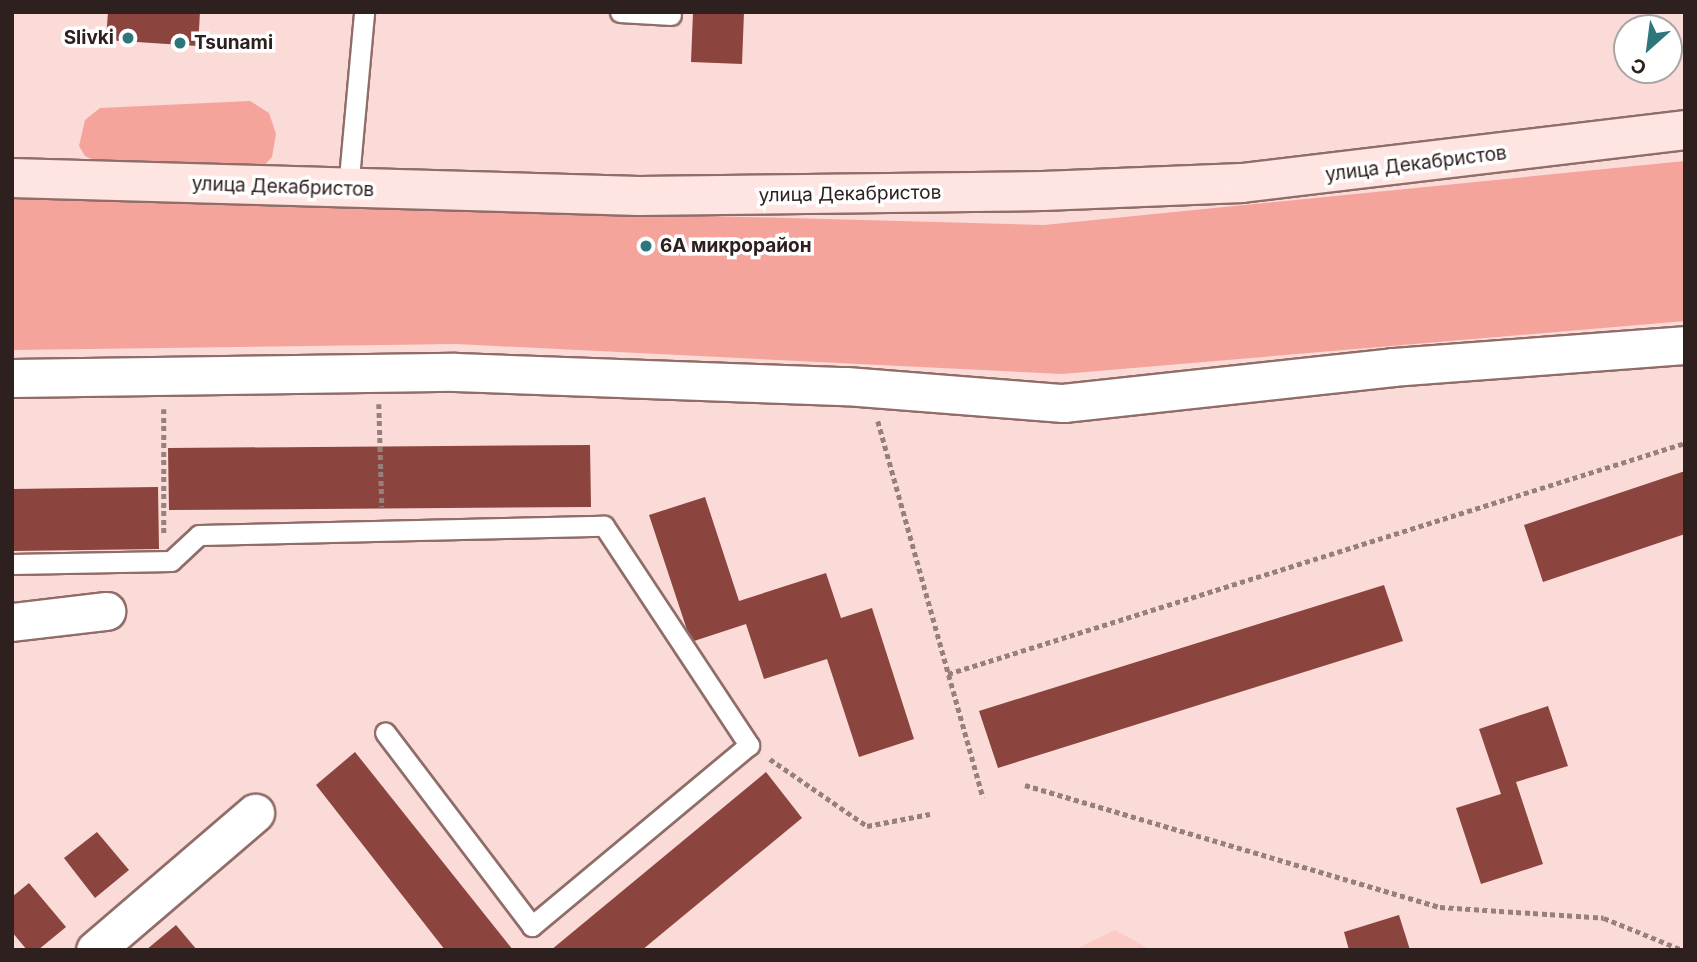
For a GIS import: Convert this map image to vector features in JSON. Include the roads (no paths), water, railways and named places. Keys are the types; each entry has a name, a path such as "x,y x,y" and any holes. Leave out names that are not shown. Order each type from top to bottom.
{"street":[{"name":"улица Декабристов","path":"12,178 348,190 821,196 1242,183 1685,130"},
{"path":"12,378 455,372 846,386 1063,402 1394,367 1685,345"},
{"path":"12,622 106,611"},
{"path":"94,950 255,813"}],"lane":[{"path":"348,190 364,12"},
{"path":"620,12 671,15"},
{"path":"12,564 171,561 198,535 604,526 749,745 532,926 385,732"}],"place":[{"name":"Slivki","path":"128,38"},
{"name":"Tsunami","path":"180,43"},
{"name":"6А микрорайон","path":"646,246"}]}
